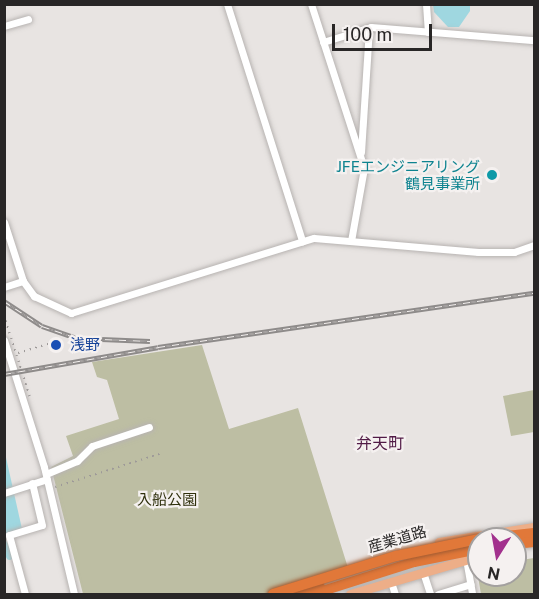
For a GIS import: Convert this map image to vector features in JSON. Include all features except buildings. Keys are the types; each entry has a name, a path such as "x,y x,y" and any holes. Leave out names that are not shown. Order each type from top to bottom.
{"highway":[{"path":"272,594 396,556 467,541"},
{"path":"313,594 424,560 467,552"},
{"path":"295,594 368,571 401,553"},
{"path":"337,594 467,554"}],"main road":[{"name":"産業道路","path":"272,594 401,553 464,536 534,527"},
{"path":"354,594 466,559"}],"street":[{"path":"227,4 302,241"},
{"path":"310,4 364,173 351,241"},
{"path":"426,4 428,32"},
{"path":"4,27 28,19"},
{"path":"323,42 369,28 534,40"},
{"path":"361,158 369,28"},
{"path":"4,222 23,281 34,296 71,313 302,241 351,241 478,252 514,252 534,245"},
{"path":"4,287 23,281"},
{"path":"4,340 46,476 58,544 74,594"},
{"path":"4,493 32,483 77,461 92,446 148,427"},
{"path":"25,594 9,536 42,525 32,483"},
{"path":"466,559 467,565"},
{"path":"423,572 430,594"},
{"path":"392,582 395,594"},
{"path":"438,594 467,585"}],"path":[{"path":"17,353 55,342"},
{"path":"55,488 162,453"}],"green space":[{"name":"入船公園","path":"202,345 229,429 298,408 349,571 284,594 83,594 51,467 73,456 66,436 119,419 107,380 97,377 92,362"},
{"path":"534,390 534,432 511,436 503,396"},
{"path":"534,558 534,594 481,594 480,587 527,587 527,559"}],"water":[{"path":"433,5 470,5 470,11 459,27 448,27 434,12"},
{"path":"5,453 22,529 5,534"}],"waterway":[{"path":"4,544 9,556"}],"railway":[{"path":"4,374 158,347 534,293"},
{"path":"4,301 42,326 77,338 150,341"}],"place":[{"name":"JFEエンジニアリング 鶴見事業所","path":"492,175"},
{"name":"浅野","path":"56,345"}],"district":[{"name":"弁天町","path":"380,444"}]}
